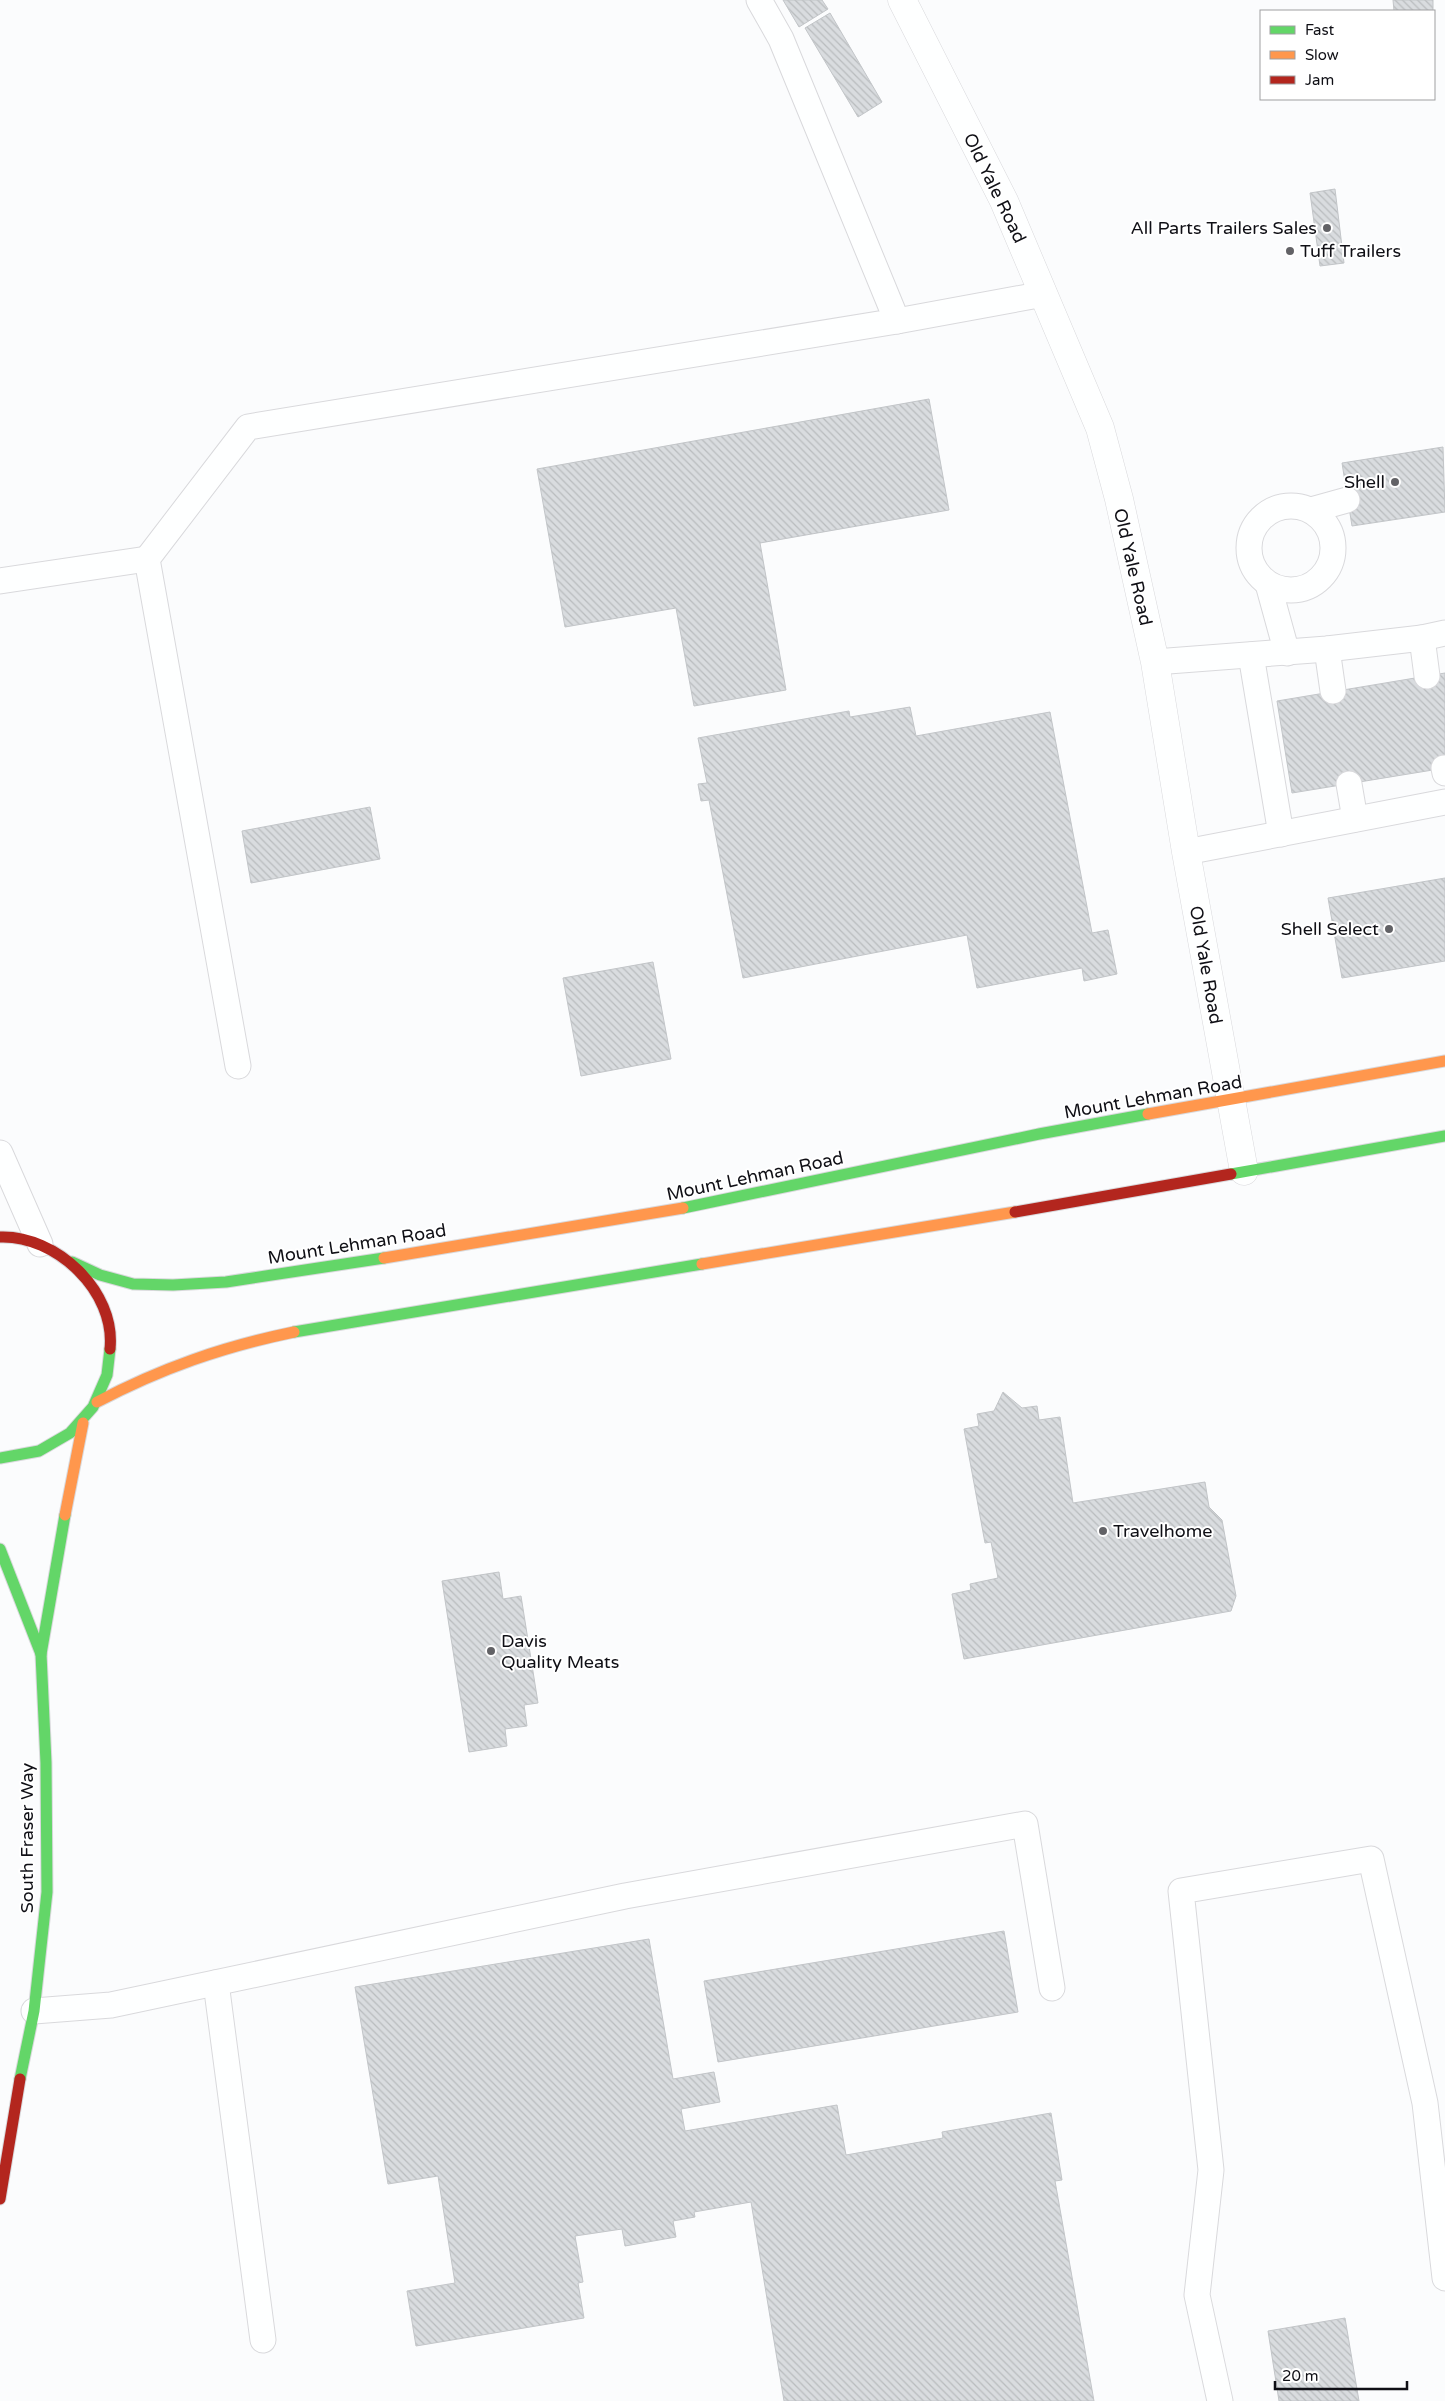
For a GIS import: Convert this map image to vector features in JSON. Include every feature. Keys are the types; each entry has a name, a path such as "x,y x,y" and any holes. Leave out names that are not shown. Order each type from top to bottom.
{"main road":[{"name":"Mount Lehman Road","path":"72,1262 100,1275 133,1284 174,1285 226,1282 649,1215 1038,1134 1231,1101 1445,1061"},
{"path":"96,1402 155,1372 202,1355 243,1343 314,1328 974,1219 1445,1136"},
{"path":"0,1237 40,1244 72,1262 95,1288 109,1322 111,1358 102,1392 83,1423 56,1445 20,1458 0,1458"},
{"name":"South Fraser Way","path":"0,2199 12,2116 34,2011 47,1892 46,1763 41,1654 56,1557 83,1423"},
{"name":"South Fraser Way","path":"0,1549 41,1654"}],"street":[{"name":"Old Yale Road","path":"902,0 1004,201 1100,428 1155,662 1186,852 1244,1171"}],"lane":[{"path":"758,0 781,40 897,321"},
{"path":"0,581 148,559 248,427 897,321 1044,294"},
{"path":"1311,510 1347,500"},
{"path":"1297,505 1311,510 1323,519 1330,530 1333,543 1333,557 1327,570 1319,580 1307,587 1294,590 1280,589 1268,584 1258,574 1251,562 1248,548 1250,533 1258,521 1269,511 1282,506 1297,505"},
{"path":"148,559 238,1066"},
{"path":"1268,584 1287,652"},
{"path":"1155,662 1327,649 1433,636 1427,676"},
{"path":"1327,649 1333,691"},
{"path":"1251,656 1281,834"},
{"path":"1349,784 1355,819"},
{"path":"1186,852 1445,802"},
{"path":"0,1153 40,1244"},
{"path":"34,2011 111,2005 625,1896 1025,1824 1052,1988"},
{"path":"1220,2401 1198,2295 1211,2170 1181,1891 1371,1858 1425,2103 1445,2278"},
{"path":"216,1983 264,2340"}],"building":[{"path":"783,0 822,0 828,9 799,27"},
{"path":"1393,0 1433,0 1433,10 1394,10"},
{"path":"830,13 882,102 858,117 805,28"},
{"name":"All Parts Trailers Sales","path":"1335,189 1344,263 1320,266 1310,193"},
{"path":"929,399 949,510 760,543 786,690 694,706 676,608 565,627 537,469"},
{"name":"Shell","path":"1443,447 1445,512 1352,526 1342,463"},
{"path":"1445,673 1445,768 1292,793 1277,701"},
{"path":"910,707 916,736 1050,712 1092,933 1108,930 1117,974 1084,981 1082,968 977,988 967,935 743,978 709,800 701,801 698,784 707,783 698,738 849,711 850,717"},
{"path":"370,807 380,859 251,883 242,831"},
{"name":"Shell Select","path":"1445,878 1445,961 1342,978 1328,898"},
{"path":"653,962 671,1059 581,1076 563,978"},
{"name":"Travelhome","path":"1003,1392 1022,1408 1037,1406 1039,1420 1060,1417 1073,1503 1205,1482 1209,1507 1222,1520 1236,1596 1231,1611 964,1659 952,1594 971,1590 970,1584 998,1578 991,1542 985,1543 964,1429 979,1426 977,1414 994,1411"},
{"name":"Davis Quality Meats","path":"499,1572 503,1599 521,1596 538,1703 524,1705 527,1726 505,1729 507,1746 469,1752 442,1581"},
{"path":"1004,1931 1018,2012 718,2062 704,1981"},
{"path":"649,1939 673,2079 714,2072 720,2102 681,2109 685,2131 837,2105 846,2155 943,2138 942,2132 1051,2113 1062,2180 1055,2181 1094,2401 784,2401 751,2202 694,2212 695,2217 673,2221 676,2237 625,2246 622,2229 575,2236 583,2282 578,2283 584,2318 416,2346 407,2291 455,2283 438,2176 388,2184 355,1987"},
{"path":"1345,2318 1359,2401 1279,2401 1268,2331"}],"traffic: fast":[{"path":"683,1208 1039,1134 1148,1114"},
{"path":"1231,1174 1445,1136"},
{"path":"72,1262 100,1275 133,1284 173,1285 226,1282 384,1258"},
{"path":"294,1332 702,1264"},
{"path":"0,1458 39,1451 70,1433 93,1407 107,1375 110,1349"},
{"path":"20,2079 34,2011 47,1892 46,1763 41,1654 65,1515"},
{"path":"0,1549 41,1654"}],"traffic: slow":[{"path":"1148,1114 1445,1061"},
{"path":"384,1258 683,1208"},
{"path":"702,1264 1015,1212"},
{"path":"97,1402 145,1379 193,1360 242,1344 294,1332"},
{"path":"65,1515 83,1423"}],"traffic: jam":[{"path":"1015,1212 1231,1174"},
{"path":"0,1237 21,1239 42,1245 61,1256 78,1270 93,1288 103,1307 109,1327 110,1349"},
{"path":"0,2199 20,2079"}],"place":[{"name":"All Parts Trailers Sales","path":"1327,228"},
{"name":"Tuff Trailers","path":"1290,251"},
{"name":"Shell","path":"1395,482"},
{"name":"Shell Select","path":"1389,929"},
{"name":"Travelhome","path":"1103,1531"},
{"name":"Davis Quality Meats","path":"491,1651"}]}
